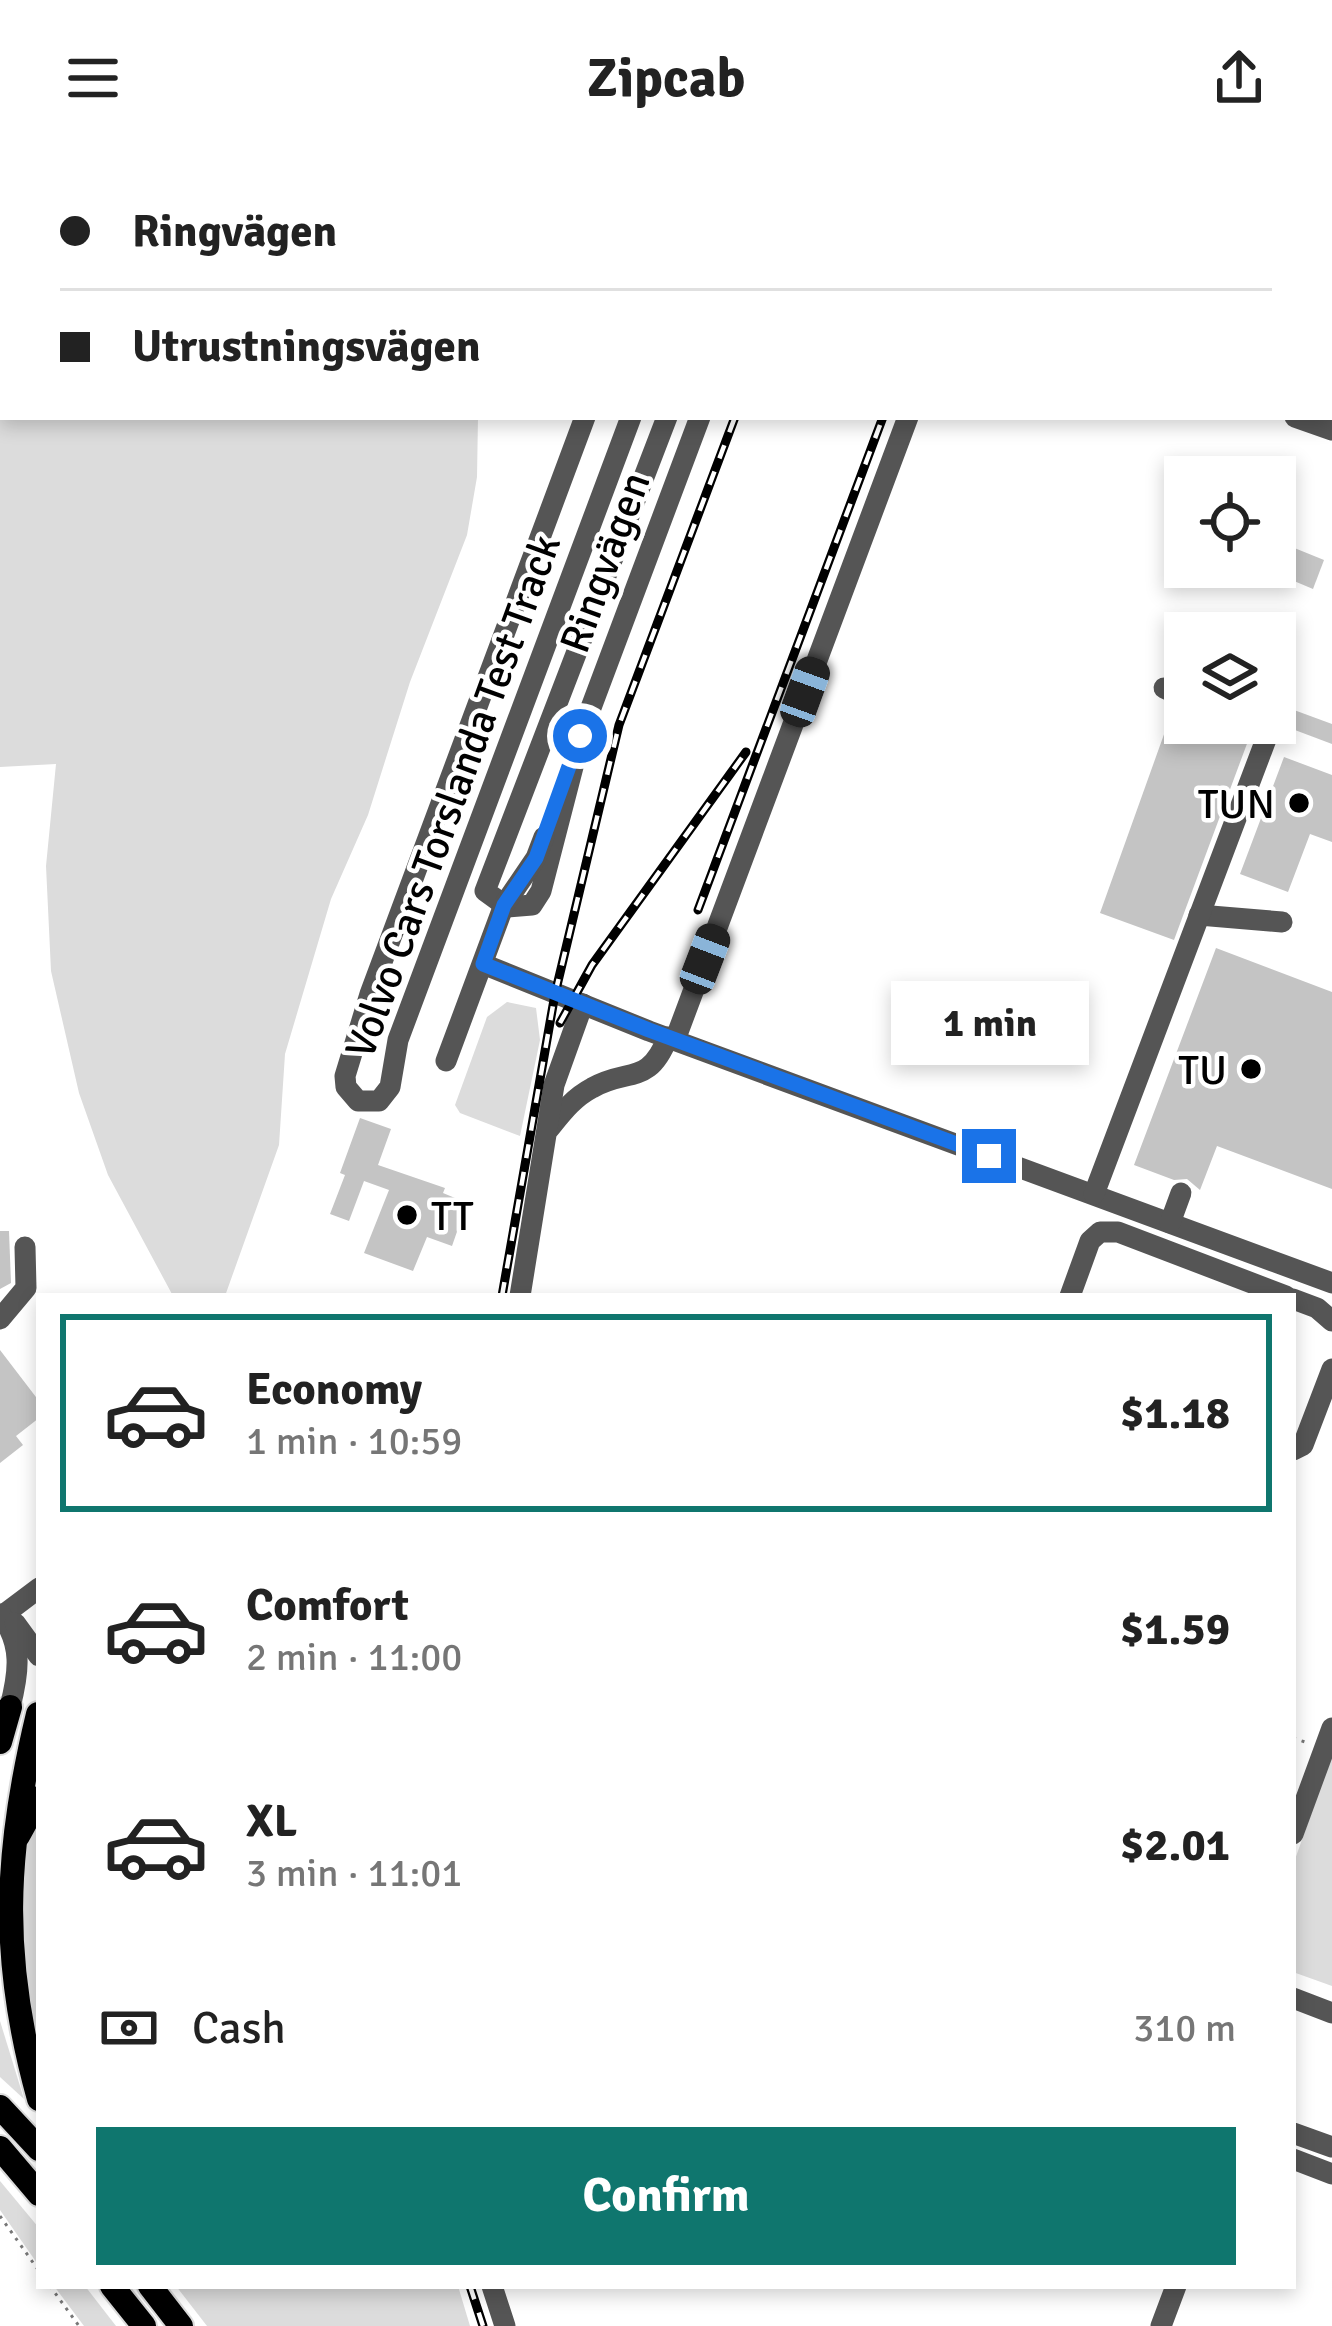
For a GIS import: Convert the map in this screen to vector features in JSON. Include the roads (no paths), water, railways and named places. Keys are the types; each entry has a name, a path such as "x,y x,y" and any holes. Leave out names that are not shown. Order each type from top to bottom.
{"main road":[{"path":"0,1742 5,1706"},
{"path":"36,1725 6,1860 5,1966 17,2031 36,2090"},
{"path":"6,1860 36,1804"},
{"path":"0,2107 32,2141"},
{"path":"0,2149 36,2191"},
{"path":"0,2162 36,2192"},
{"path":"114,2289 144,2326"},
{"path":"152,2289 181,2326"}],"street":[{"name":"Volvo Cars Torslanda Test Track","path":"584,420 370,994 346,1076 346,1087 358,1101 379,1101 390,1087 398,1040 630,420"},
{"path":"504,905 485,892 666,420"},
{"name":"Ringvägen","path":"446,1060 504,905 536,858 699,420"},
{"path":"549,1129 573,1100 597,1085 648,1071 672,1039 907,420"},
{"path":"1304,420 1332,430"},
{"path":"1094,1194 1264,744"},
{"path":"1199,915 1282,922"},
{"path":"483,964 672,1039 1332,1283"},
{"path":"521,1293 554,1085 594,1009"},
{"path":"1170,1222 1181,1193"},
{"path":"1071,1293 1090,1241 1100,1232 1118,1232 1278,1293"},
{"path":"0,1319 26,1288 25,1247"},
{"path":"1296,1300 1332,1321"},
{"path":"1296,1448 1303,1445 1332,1369"},
{"path":"2,1612 36,1590"},
{"path":"2,1612 36,1652"},
{"path":"2,1612 16,1639 19,1661 5,1706 36,1711"},
{"path":"1296,1826 1332,1728"},
{"path":"1296,1999 1332,2013"},
{"path":"0,2096 32,2141"},
{"path":"1296,2134 1332,2147"},
{"path":"1296,2160 1332,2174"},
{"path":"493,2289 505,2326"},
{"path":"1161,2326 1175,2289"}],"railway":[{"path":"503,1293 555,994 619,725 734,420"},
{"path":"698,910 882,420"},
{"path":"560,1023 592,965 746,752"},
{"path":"471,2289 483,2326"}],"place":[{"name":"TUN","path":"1299,803"},
{"name":"TU","path":"1251,1069"},
{"name":"TT","path":"407,1215"}]}
